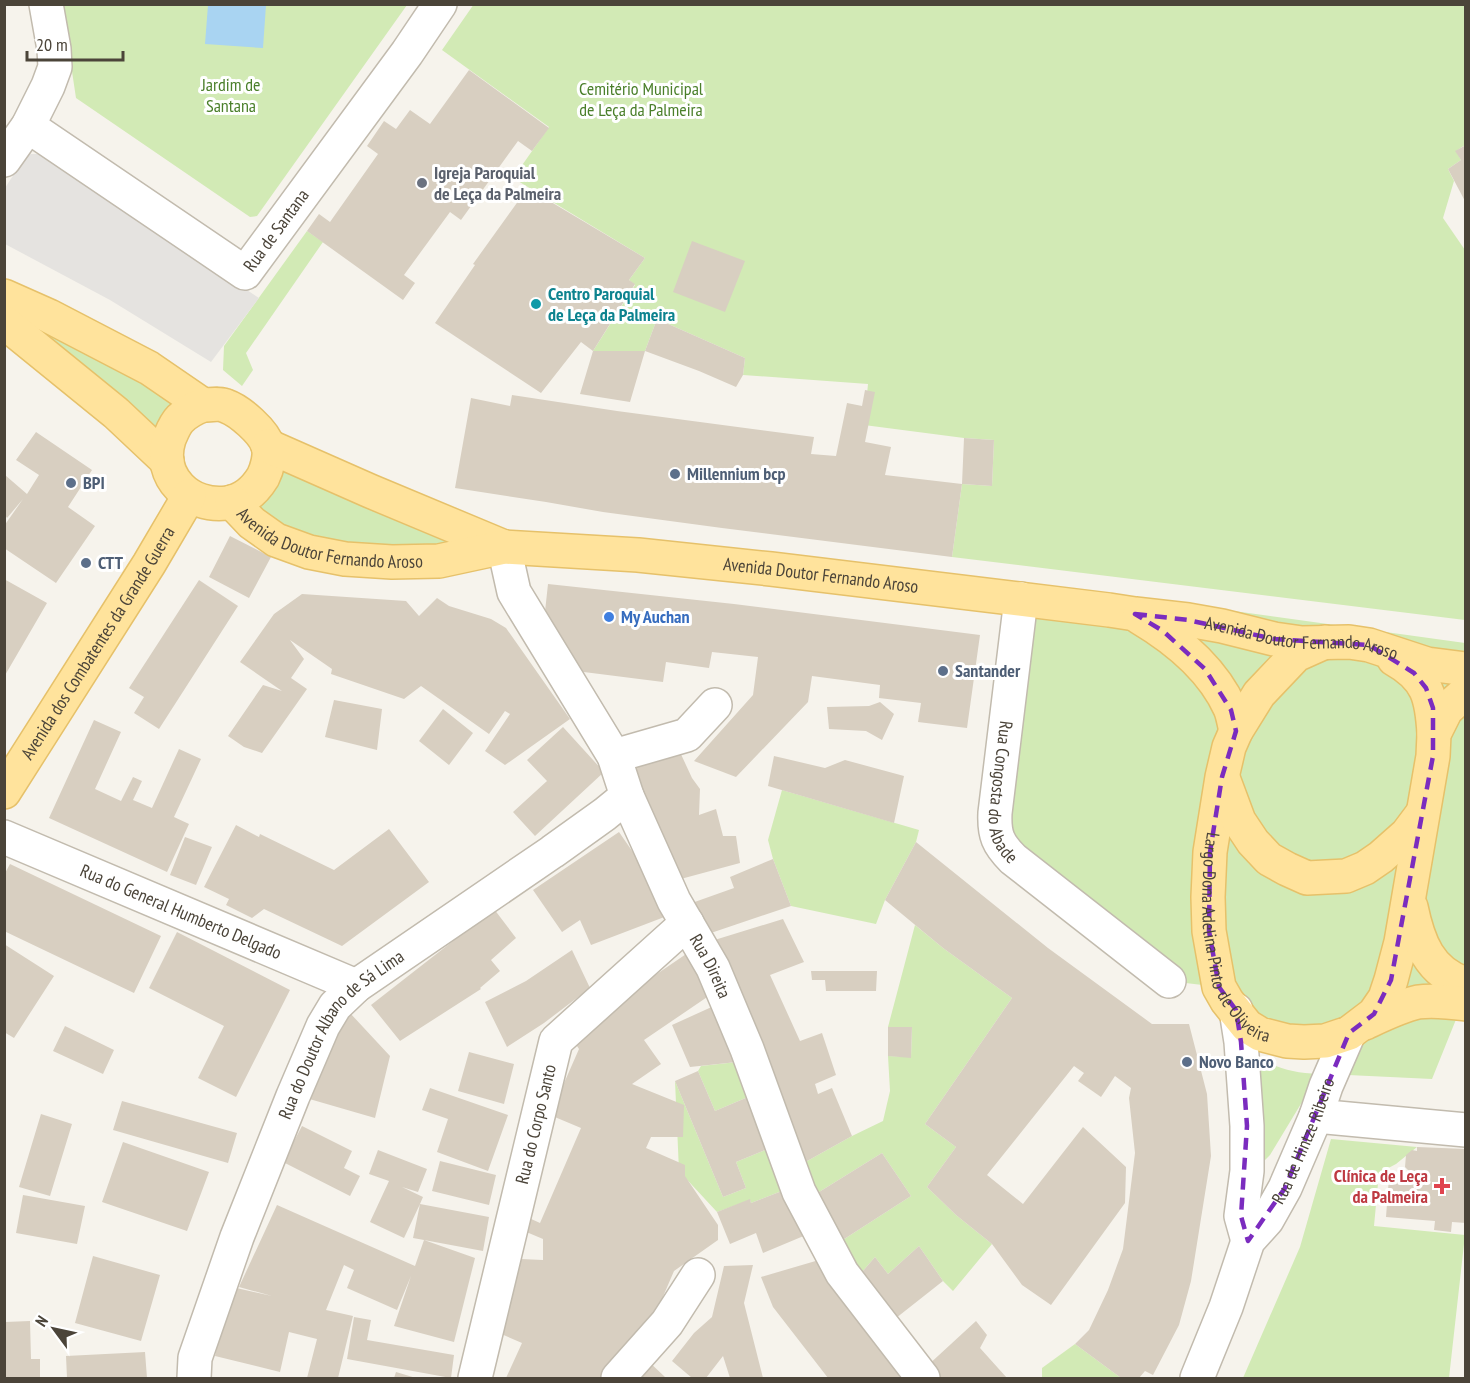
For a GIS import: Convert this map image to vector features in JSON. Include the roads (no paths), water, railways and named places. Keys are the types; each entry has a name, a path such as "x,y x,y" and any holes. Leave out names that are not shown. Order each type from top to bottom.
{"main road":[{"path":"4,296 50,315 149,368 203,405"},
{"path":"4,322 116,413 167,461"},
{"path":"203,405 225,405 248,419 268,446 268,460 264,474 256,487 245,497 232,502 217,504 202,502 189,496 174,480 167,461 167,447 171,433 179,420 190,411 203,405"},
{"name":"Avenida Doutor Fernando Aroso","path":"268,446 504,548"},
{"name":"Avenida dos Combatentes da Grande Guerra","path":"4,792 189,496"},
{"name":"Avenida Doutor Fernando Aroso","path":"232,502 252,523 276,540 309,552 345,559 392,562 439,561 504,548 638,555 771,568 1188,620 1302,643 1327,641 1370,645 1427,664 1466,669"},
{"name":"Avenida Doutor Fernando Aroso","path":"1135,614 1163,631 1183,647 1204,669 1231,710 1236,731"},
{"name":"Largo Dona Adelina Pinto de Oliveira","path":"1327,641 1296,656 1259,694 1229,747 1210,852 1208,897 1209,931 1219,987 1247,1026 1260,1034 1287,1041 1325,1041 1389,1012 1419,1002 1466,1004"},
{"path":"1370,645 1397,660 1414,673 1426,688 1433,708 1434,745"},
{"path":"1355,1029 1374,1014 1385,998 1391,980 1401,942 1434,745 1446,710 1466,692"},
{"path":"1222,777 1239,821 1253,842 1269,859 1307,878 1346,876 1370,866 1407,834 1423,812"},
{"path":"1410,886 1410,904 1414,924 1425,952 1436,967 1466,984"}],"street":[{"path":"4,160 27,126 48,86 55,67 46,4"},
{"name":"Rua de Santana","path":"27,126 245,273 407,53 440,4"},
{"name":"Rua Direita","path":"504,548 514,592 614,756 627,796 674,901 713,968 743,1039 799,1192 842,1273 923,1378"},
{"name":"Rua Congosta do Abade","path":"1021,599 995,813 994,828 1001,847 1013,860 1169,981"},
{"path":"614,756 687,735 715,705"},
{"name":"Rua do Doutor Albano de Sá Lima","path":"194,1378 195,1358 237,1237 293,1096 323,1026 335,1006 356,986 561,846 627,796"},
{"name":"Rua do General Humberto Delgado","path":"4,837 356,986"},
{"name":"Rua do Corpo Santo","path":"475,1378 556,1041 687,923"},
{"name":"Rua de Hintze Ribeiro","path":"1236,1011 1241,1042 1247,1126 1247,1171 1241,1216 1248,1241"},
{"name":"Rua de Hintze Ribeiro","path":"1197,1378 1226,1307 1248,1241 1268,1220 1285,1188 1316,1116 1326,1086 1355,1029"},
{"path":"1316,1116 1466,1130"},
{"path":"618,1378 667,1323 698,1275"}],"water":[{"path":"208,5 266,5 263,48 205,44"}],"place":[{"name":"Igreja Paroquial de Leça da Palmeira","path":"422,183"},
{"name":"Centro Paroquial de Leça da Palmeira","path":"536,304"},
{"name":"Millennium bcp","path":"675,474"},
{"name":"BPI","path":"71,483"},
{"name":"CTT","path":"86,563"},
{"name":"My Auchan","path":"609,617"},
{"name":"Santander","path":"943,671"},
{"name":"Novo Banco","path":"1187,1062"},
{"name":"Clínica de Leça da Palmeira","path":"1442,1186"}],"park label":[{"name":"Jardim de Santana","path":"231,95"},
{"name":"Cemitério Municipal de Leça da Palmeira","path":"641,100"}]}
